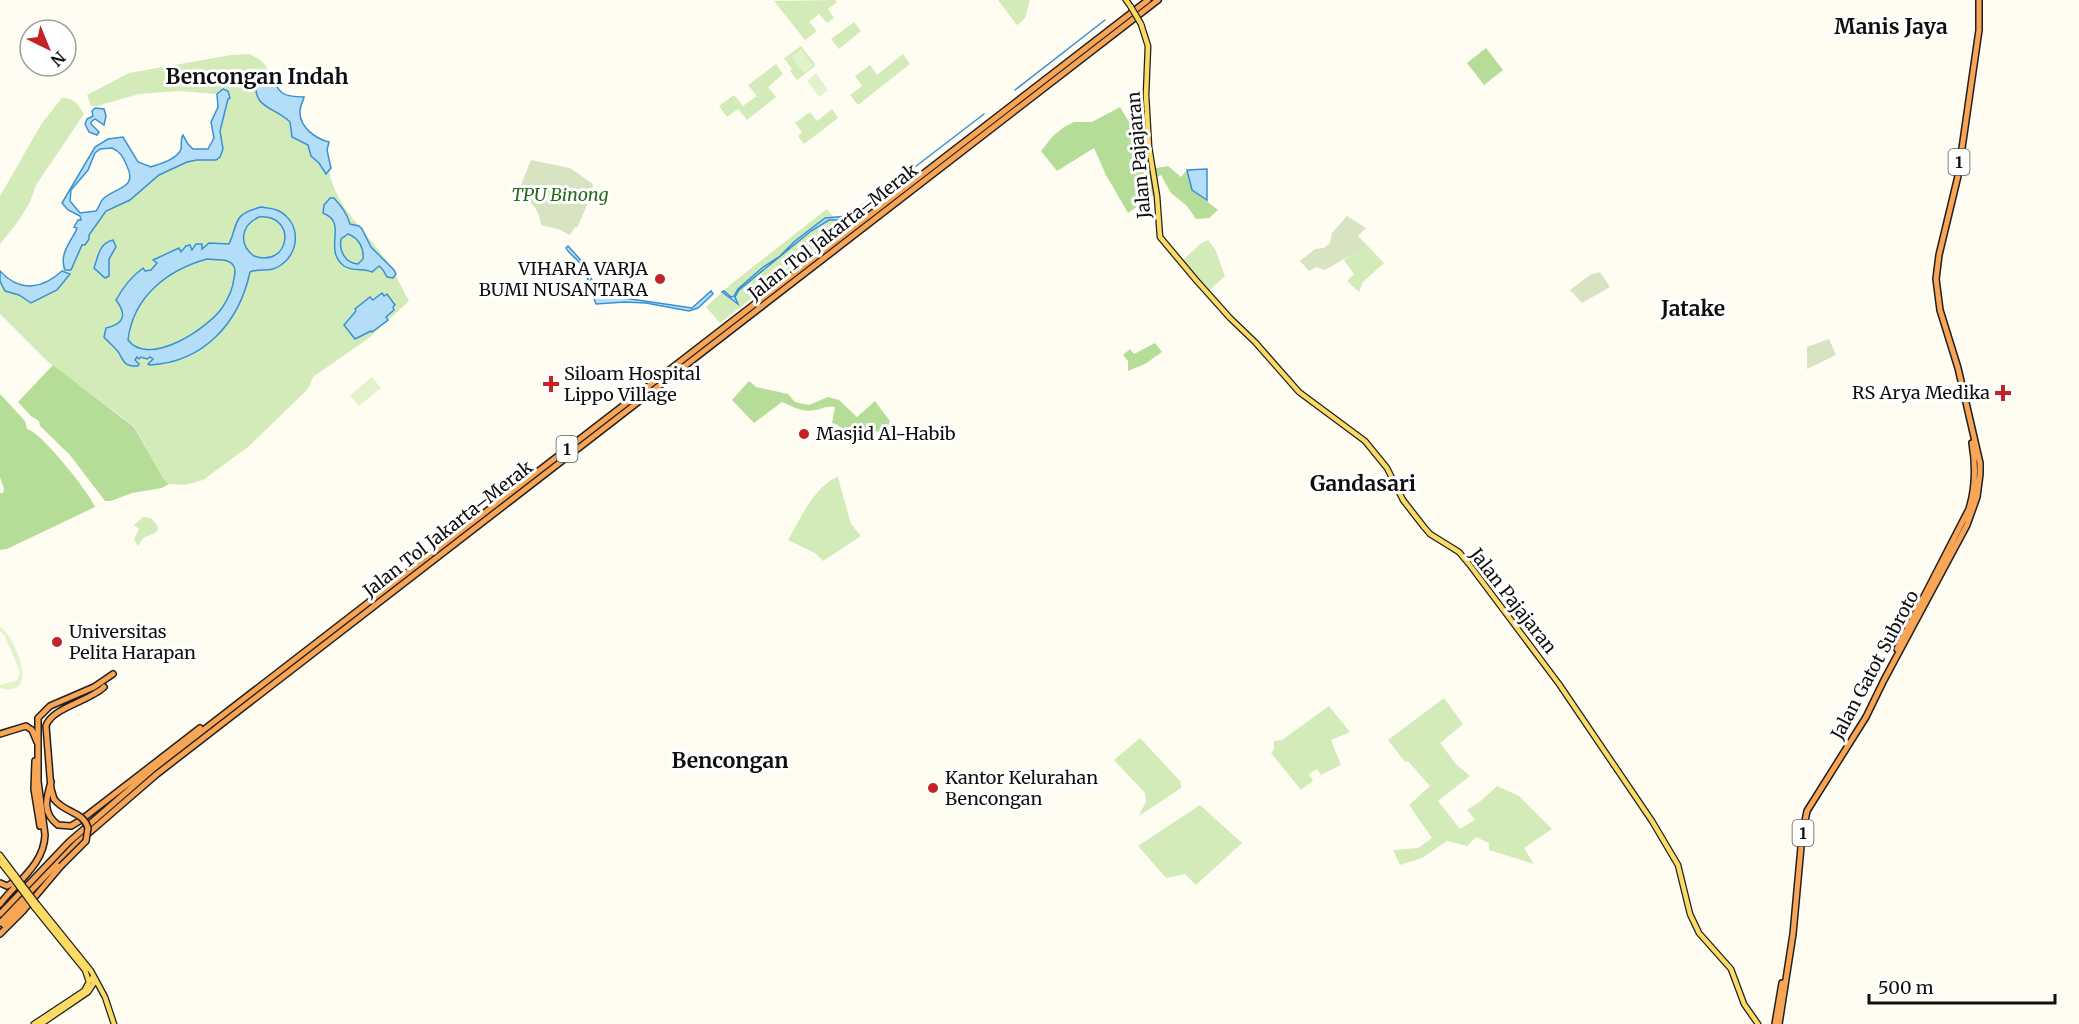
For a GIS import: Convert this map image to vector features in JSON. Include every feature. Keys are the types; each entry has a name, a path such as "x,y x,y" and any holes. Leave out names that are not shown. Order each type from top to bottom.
{"highway":[{"name":"Jalan Tol Jakarta–Merak","path":"0,914 69,842 153,769 1148,0"},
{"name":"Jalan Tol Jakarta–Merak","path":"0,923 44,875 109,814 157,774 1158,0"},
{"name":"Jalan Gatot Subroto","path":"1777,1024 1797,886 1800,840 1811,802 1854,740 1897,652 1967,525 1974,508 1980,481 1980,465 1970,412 1938,302 1937,265 1958,176 1979,30 1979,0"},
{"path":"0,883 7,886 14,883 31,866 41,850 42,839 33,777 37,754 38,718 50,706 94,687 113,674"},
{"path":"0,932 23,911 61,866 86,842 88,828 81,817 60,806 54,800 46,726 51,716 96,694 104,687"},
{"path":"51,782 46,802 48,814 58,825 71,826 205,724 225,713"},
{"path":"0,734 26,726 32,730 38,741"},
{"path":"0,904 40,858 44,848 45,835 37,754"},
{"path":"0,932 44,875"}],"main road":[{"name":"Jalan Pajajaran","path":"1126,0 1141,24 1148,46 1146,94 1149,147 1157,196 1160,237 1230,318 1256,342 1299,392 1365,441 1387,468 1403,500 1428,533 1459,552 1469,564 1559,684 1652,821 1678,865 1690,914 1697,929 1731,969 1744,1004 1758,1024"},
{"path":"0,855 13,876"},
{"path":"0,862 93,980 92,988 86,994"},
{"path":"64,942 91,971 102,990 114,1024"},
{"path":"34,1024 84,991 89,984 85,970 64,942"},
{"path":"41,1024 93,991 99,993 108,1008"}],"green space":[{"path":"835,0 837,2 828,9 834,18 827,23 819,14 809,22 817,31 805,40 774,1"},
{"path":"998,0 1030,0 1025,18 1018,25 1016,24"},
{"path":"854,22 861,31 839,49 831,39"},
{"path":"801,46 815,64 797,80 784,58"},
{"path":"1486,48 1503,70 1484,85 1467,63"},
{"path":"801,49 813,66 804,73 791,57"},
{"path":"249,54 264,64 278,90 298,106 300,123 317,138 328,142 331,178 344,207 390,265 409,301 369,338 313,377 306,391 248,447 203,480 185,485 169,484 163,478 134,426 47,361 0,314 0,271 15,281 34,286 52,281 63,267 65,270 71,270 78,249 89,239 89,235 106,211 130,200 159,175 187,162 201,160 223,149 220,131 228,99 220,92 217,94 179,91 139,94 97,106 91,106 87,95 129,73 231,55"},
{"path":"903,54 910,64 858,105 850,95 862,86 855,76 870,65 877,75"},
{"path":"776,64 783,74 768,87 776,97 747,120 738,109 727,117 719,106 734,95 743,106 757,96 748,85"},
{"path":"816,73 828,90 819,97 807,81"},
{"path":"62,98 75,102 84,114 36,185 30,202 17,223 0,244 0,196 42,123"},
{"path":"1120,107 1147,151 1151,169 1168,166 1181,177 1187,170 1192,190 1218,210 1209,218 1196,219 1187,206 1171,193 1161,175 1152,179 1154,195 1128,213 1106,175 1094,148 1057,171 1041,151 1064,127 1074,122 1092,122"},
{"path":"832,109 838,118 804,144 798,136 802,132 795,123 810,112 817,121"},
{"name":"TPU Binong","path":"531,160 570,168 593,184 592,194 577,228 575,227 570,235 541,225 536,210 519,190"},
{"path":"827,209 836,220 851,220 720,323 706,307 731,284"},
{"path":"1347,216 1366,228 1358,236 1366,244 1325,270 1316,267 1309,271 1300,261 1315,249 1324,248 1330,243 1332,233"},
{"path":"1208,240 1215,249 1225,276 1209,291 1182,261 1200,244"},
{"path":"1366,244 1384,263 1363,282 1359,292 1347,281 1354,274 1344,260"},
{"path":"1600,272 1610,287 1582,303 1570,290 1590,275"},
{"path":"1829,339 1836,355 1807,369 1807,347"},
{"path":"1155,343 1162,352 1145,364 1128,371 1128,361 1123,355 1130,349 1134,354"},
{"path":"53,365 134,427 163,478 169,484 162,488 105,501 70,455 18,402"},
{"path":"372,377 381,388 359,406 350,395"},
{"path":"749,381 756,387 788,394 795,402 809,405 828,397 839,400 857,417 875,401 890,421 886,431 871,432 853,446 838,425 832,423 835,407 807,411 782,402 754,423 732,400"},
{"path":"0,394 25,421 27,429 43,440 64,464 95,507 7,549 0,550 0,493 3,493 4,489 0,477"},
{"path":"837,474 851,524 861,536 823,561 815,553 788,540 814,496 837,477"},
{"path":"143,517 151,518 158,530 143,538 138,546 134,539 139,529 134,525"},
{"path":"0,627 13,642 21,665 20,685 12,689 0,688 0,685 18,680 20,671"},
{"path":"1444,698 1463,724 1440,743 1456,764 1470,776 1438,801 1460,829 1475,820 1467,810 1497,786 1519,796 1552,829 1524,848 1534,864 1489,850 1489,843 1476,837 1467,846 1447,841 1422,858 1400,865 1393,850 1418,848 1432,838 1409,805 1430,786 1408,761 1405,762 1388,740"},
{"path":"1329,706 1350,732 1331,740 1341,765 1321,775 1317,769 1309,774 1313,781 1301,790 1271,753 1274,750 1274,741 1282,740"},
{"path":"1140,738 1181,782 1181,788 1139,816 1146,801 1145,793 1114,760"},
{"path":"1200,805 1242,843 1196,885 1185,874 1166,878 1138,846"}],"water":[{"path":"270,71 281,92 285,95 304,97 300,109 302,122 314,135 329,142 327,150 331,168 326,174 311,156 308,145 292,137 290,122 265,106 257,96 256,77 263,72"},
{"path":"223,89 228,91 230,98 220,131 223,149 220,157 216,160 187,162 159,175 130,200 106,211 89,235 85,245 82,245 71,270 65,270 64,255 76,231 77,228 74,227 78,220 81,220 80,216 68,210 62,203 95,147 108,139 123,137 138,162 151,167 168,161 179,153 183,135 193,149 208,149 214,138 211,122 218,107 217,94","holes":["100,149 115,150 127,166 130,179 124,187 103,199 96,211 80,213 70,201 71,190 88,170 95,153"]},
{"path":"95,108 104,109 106,116 104,125 95,119 91,122 99,132 97,135 89,132 85,124 87,119 93,116 92,111"},
{"path":"1207,169 1207,200 1192,190 1187,170"},
{"path":"912,170 849,220 829,220 811,231 739,290 735,297 738,304 722,292 724,291 731,297 734,296 738,289 762,268 825,218 848,216"},
{"path":"330,198 334,198 350,224 362,229 371,247 394,270 396,274 393,278 387,277 379,266 372,272 344,266 335,252 334,223 323,213 324,205","holes":["348,234 358,241 363,251 363,259 358,264 346,259 341,248 341,239"]},
{"path":"261,207 275,209 286,216 294,230 295,245 292,253 281,265 273,269 250,272 245,291 228,323 202,348 169,362 150,365 148,364 153,359 150,357 139,359 137,357 135,360 138,366 130,366 126,363 104,337 106,328 120,322 122,318 122,311 116,300 128,282 143,268 145,271 151,270 157,263 153,260 179,248 181,252 190,245 192,250 196,244 202,244 202,249 209,243 229,244 237,221 251,210","holes":["259,217 271,218 280,224 284,231 285,240 282,249 266,258 254,256 244,240 248,225","207,259 228,261 235,269 230,294 215,316 192,334 163,347 150,350 137,347 128,340 137,311 154,288 178,270"]},
{"path":"113,240 116,247 109,259 109,276 105,278 94,268 102,247"},
{"path":"568,246 587,267 597,294 692,308 711,291 713,294 698,308 689,311 646,303 596,304 585,271 567,250"},
{"path":"0,271 15,283 31,286 47,282 62,271 70,274 57,290 31,303 19,295 5,291 0,281"},
{"path":"382,293 384,296 387,294 395,305 394,310 386,317 388,320 372,332 355,339 344,325 356,311 355,309 370,297 373,300"}],"waterway":[{"path":"1015,90 1105,20"},
{"path":"911,170 984,114"}],"place":[{"name":"VIHARA VARJA BUMI NUSANTARA","path":"660,279"},
{"name":"Siloam Hospital Lippo Village","path":"551,384"},
{"name":"RS Arya Medika","path":"2003,393"},
{"name":"Masjid Al-Habib","path":"804,434"},
{"name":"Universitas Pelita Harapan","path":"57,642"},
{"name":"Kantor Kelurahan Bencongan","path":"933,788"}],"district":[{"name":"Manis Jaya","path":"1891,27"},
{"name":"Bencongan Indah","path":"257,77"},
{"name":"Jatake","path":"1693,309"},
{"name":"Gandasari","path":"1363,484"},
{"name":"Bencongan","path":"730,761"}]}
